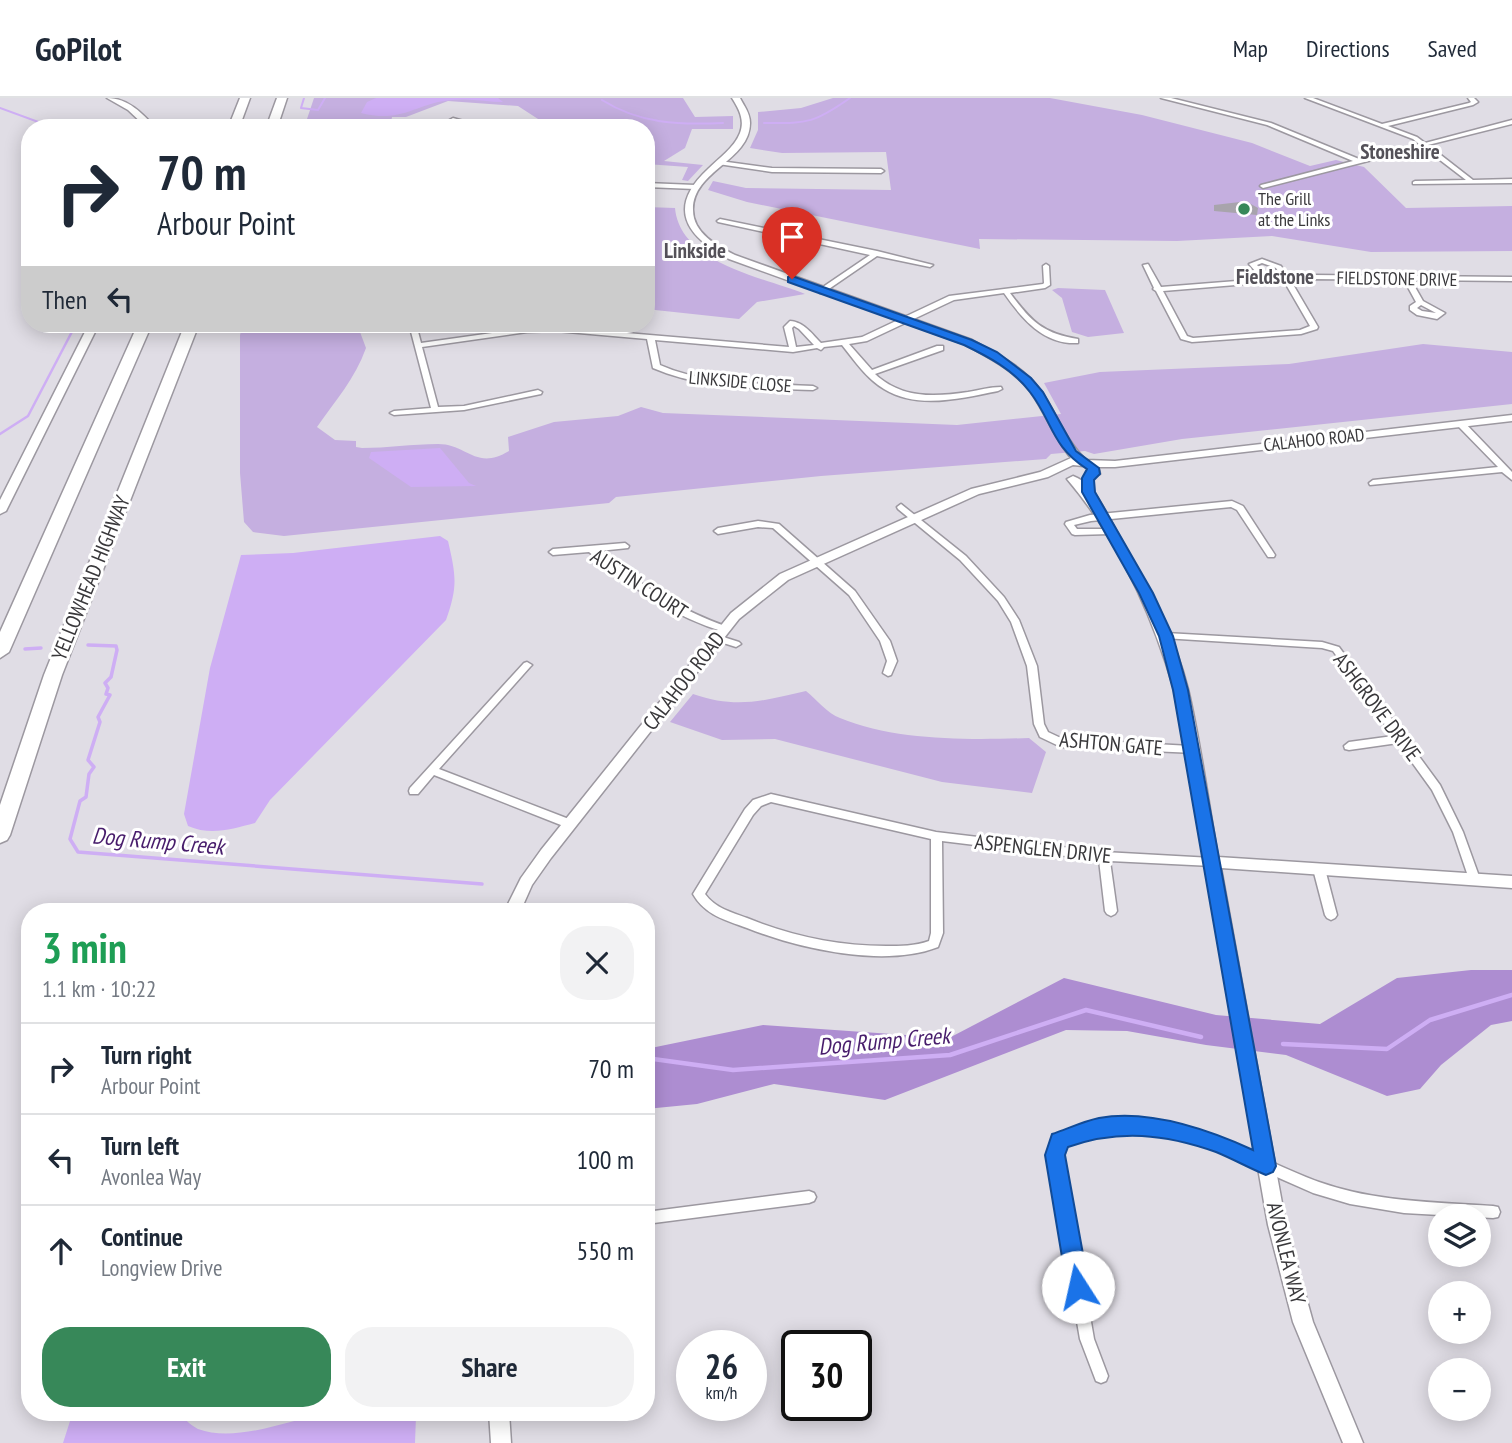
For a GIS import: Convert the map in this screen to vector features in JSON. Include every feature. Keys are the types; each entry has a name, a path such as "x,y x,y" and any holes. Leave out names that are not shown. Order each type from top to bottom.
{"highway":[{"path":"237,119 245,98"},
{"path":"274,119 282,98"},
{"path":"0,652 141,333"},
{"name":"YELLOWHEAD HIGHWAY","path":"0,835 52,675 188,333"}],"street":[{"path":"111,98 131,108 143,119"},
{"path":"736,98 745,115 743,134 733,151 695,187 688,206 691,225 698,235 715,249 732,257 968,342 1013,370 1037,392 1071,453 1093,468 1091,476 1066,472 1062,455 1013,370"},
{"path":"1164,98 1269,124 1358,161"},
{"path":"1308,98 1393,130 1420,145 1471,181"},
{"path":"1383,125 1474,103 1471,98"},
{"path":"1263,186 1468,132 1512,124"},
{"path":"720,163 772,170 881,171"},
{"path":"1415,183 1512,181"},
{"path":"655,185 695,187"},
{"path":"720,220 930,265"},
{"path":"822,291 877,253"},
{"path":"1146,265 1184,337 1192,340 1301,332 1314,327 1274,263 1252,264 1267,280"},
{"path":"594,333 793,351 821,348 881,333 952,298 1045,286 1048,284 1046,267"},
{"name":"FIELDSTONE DRIVE","path":"1157,289 1284,278 1512,279"},
{"path":"1408,279 1420,302"},
{"path":"1005,290 1022,313 1041,330 1057,341 1075,341"},
{"path":"793,351 788,327 793,323 802,327 821,348"},
{"path":"0,511 89,333"},
{"path":"416,333 421,345 435,411"},
{"path":"421,345 506,333"},
{"name":"LINKSIDE CLOSE","path":"651,339 656,366 671,375 706,381 813,388"},
{"path":"845,344 885,387 900,394 960,396 998,389"},
{"path":"871,373 940,348"},
{"path":"394,413 488,404 538,392"},
{"name":"CALAHOO ROAD","path":"516,903 526,882 570,824 721,634 755,598 814,561 975,491 1066,472 1083,462 1115,464 1512,418"},
{"path":"1461,424 1512,477"},
{"name":"CALAHOO ROAD","path":"1091,476 1115,464"},
{"path":"1373,483 1504,469"},
{"name":"AVONLEA WAY","path":"1066,472 1088,492 1166,636 1181,690 1277,1225 1303,1322 1353,1443"},
{"name":"AVONLEA WAY","path":"1088,492 1091,476"},
{"path":"1110,531 1081,533 1070,528 1075,520 1232,504 1240,508 1271,555"},
{"path":"901,507 914,518"},
{"name":"ASHTON GATE","path":"914,518 983,577 1016,622 1032,666 1039,724 1044,734 1061,743 1191,750"},
{"path":"718,531 758,524 776,526 852,593 869,615 892,661 888,673"},
{"path":"592,549 625,546"},
{"name":"AUSTIN COURT","path":"553,552 592,549 635,587 736,644"},
{"name":"ASHGROVE DRIVE","path":"1166,636 1322,645 1336,649 1444,801 1474,879"},
{"path":"414,790 527,664"},
{"path":"1349,746 1402,739"},
{"path":"432,771 570,824"},
{"name":"ASPENGLEN DRIVE","path":"936,836 937,933 934,944 906,951 794,942 712,909 703,903 699,894 749,812 757,803 771,798 936,836 1104,856 1512,882"},
{"path":"1104,856 1111,911"},
{"path":"1319,869 1331,915"},
{"path":"1101,1376 1087,1339 1055,1155 1059,1140 1100,1127 1159,1128 1220,1144 1301,1182 1353,1199 1493,1212"},
{"path":"655,1217 809,1197"},
{"path":"500,1421 501,1443"}],"shaded area":[{"path":"314,98 683,98 695,117 733,116 733,129 692,129 685,148 664,161 703,165 688,181 682,180 688,167 655,165 655,119 538,119 518,106 448,101 406,117 392,119 307,119"},
{"path":"376,98 498,98 503,102 453,100 388,116 361,113 367,102"},
{"path":"833,98 1050,98 1142,115 1252,143 1310,166 1336,160 1364,167 1406,208 1512,206 1512,251 1371,252 1272,236 1177,241 979,239 980,249 747,202 708,190 713,181 746,188 891,190 886,152 782,153 750,148 758,130 758,112 801,108"},
{"path":"655,207 675,208 680,227 691,242 707,255 746,274 805,294 757,302 739,319 655,310"},
{"path":"1052,290 1105,290 1124,333 1088,337 1072,332 1062,298"},
{"path":"360,333 366,348 361,359 350,380 317,427 335,440 356,441 356,447 438,444 457,448 480,458 498,456 509,451 508,437 554,422 618,416 641,407 663,413 957,425 1061,414 1044,383 1100,372 1289,364 1423,344 1512,352 1512,404 1182,439 1094,454 1085,451 1051,454 1046,459 821,476 616,497 609,503 284,536 253,532 244,522 240,473 240,335"},
{"path":"440,448 469,483 476,486 411,487 369,458 371,452"},
{"path":"440,536 448,541 454,572 454,589 446,620 270,800 255,823 213,831 188,826 184,814 210,668 241,555 293,553"},
{"path":"806,691 836,716 884,731 958,739 1029,738 1046,752 1032,793 942,782 775,739 722,740 670,722 693,694 708,699 750,702"},
{"path":"1471,970 1512,970 1512,1021 1491,1025 1441,1065 1420,1089 1387,1096 1286,1055 1127,1031 1066,1030 885,1100 774,1084 697,1104 655,1108 655,1047 763,1025 949,1038 1064,978 1216,1015 1320,1024 1397,978"},
{"path":"70,1421 188,1421 198,1429 229,1433 264,1429 295,1421 416,1421 415,1443 63,1443"}],"building":[{"name":"The Grill at the Links","path":"1240,202 1258,208 1257,215 1214,211 1214,205"}],"waterway":[{"path":"304,98 301,108 318,110 325,98"},
{"path":"764,123 810,120 850,98"},
{"path":"602,100 631,114 650,119"},
{"name":"Dog Rump Creek","path":"0,108 30,119"},
{"path":"655,120 691,124 723,123"},
{"name":"Dog Rump Creek","path":"0,434 28,416 71,333"},
{"name":"Dog Rump Creek","path":"88,645 116,646 117,650 111,677 105,683 108,688 106,694 110,695 98,717 100,722 88,760 94,767 89,774 86,797 80,801 70,839 78,852 482,884"},
{"name":"Dog Rump Creek","path":"25,649 41,648"},
{"name":"Dog Rump Creek","path":"1283,1044 1387,1049 1430,1020 1512,995"},
{"name":"Dog Rump Creek","path":"655,1059 733,1070 950,1055 1086,1010 1201,1037"}],"place":[{"name":"The Grill at the Links","path":"1244,209"}],"district":[{"name":"Stoneshire","path":"1400,152"},
{"name":"Linkside","path":"695,251"},
{"name":"Fieldstone","path":"1275,277"}],"route":[{"path":"792,279 968,342 993,355 1026,380 1037,392 1071,453 1093,468 1094,474 1088,478 1088,492 1146,593 1166,636 1181,690 1266,1166 1220,1144 1159,1128 1100,1127 1059,1140 1055,1155 1078,1287"}]}
